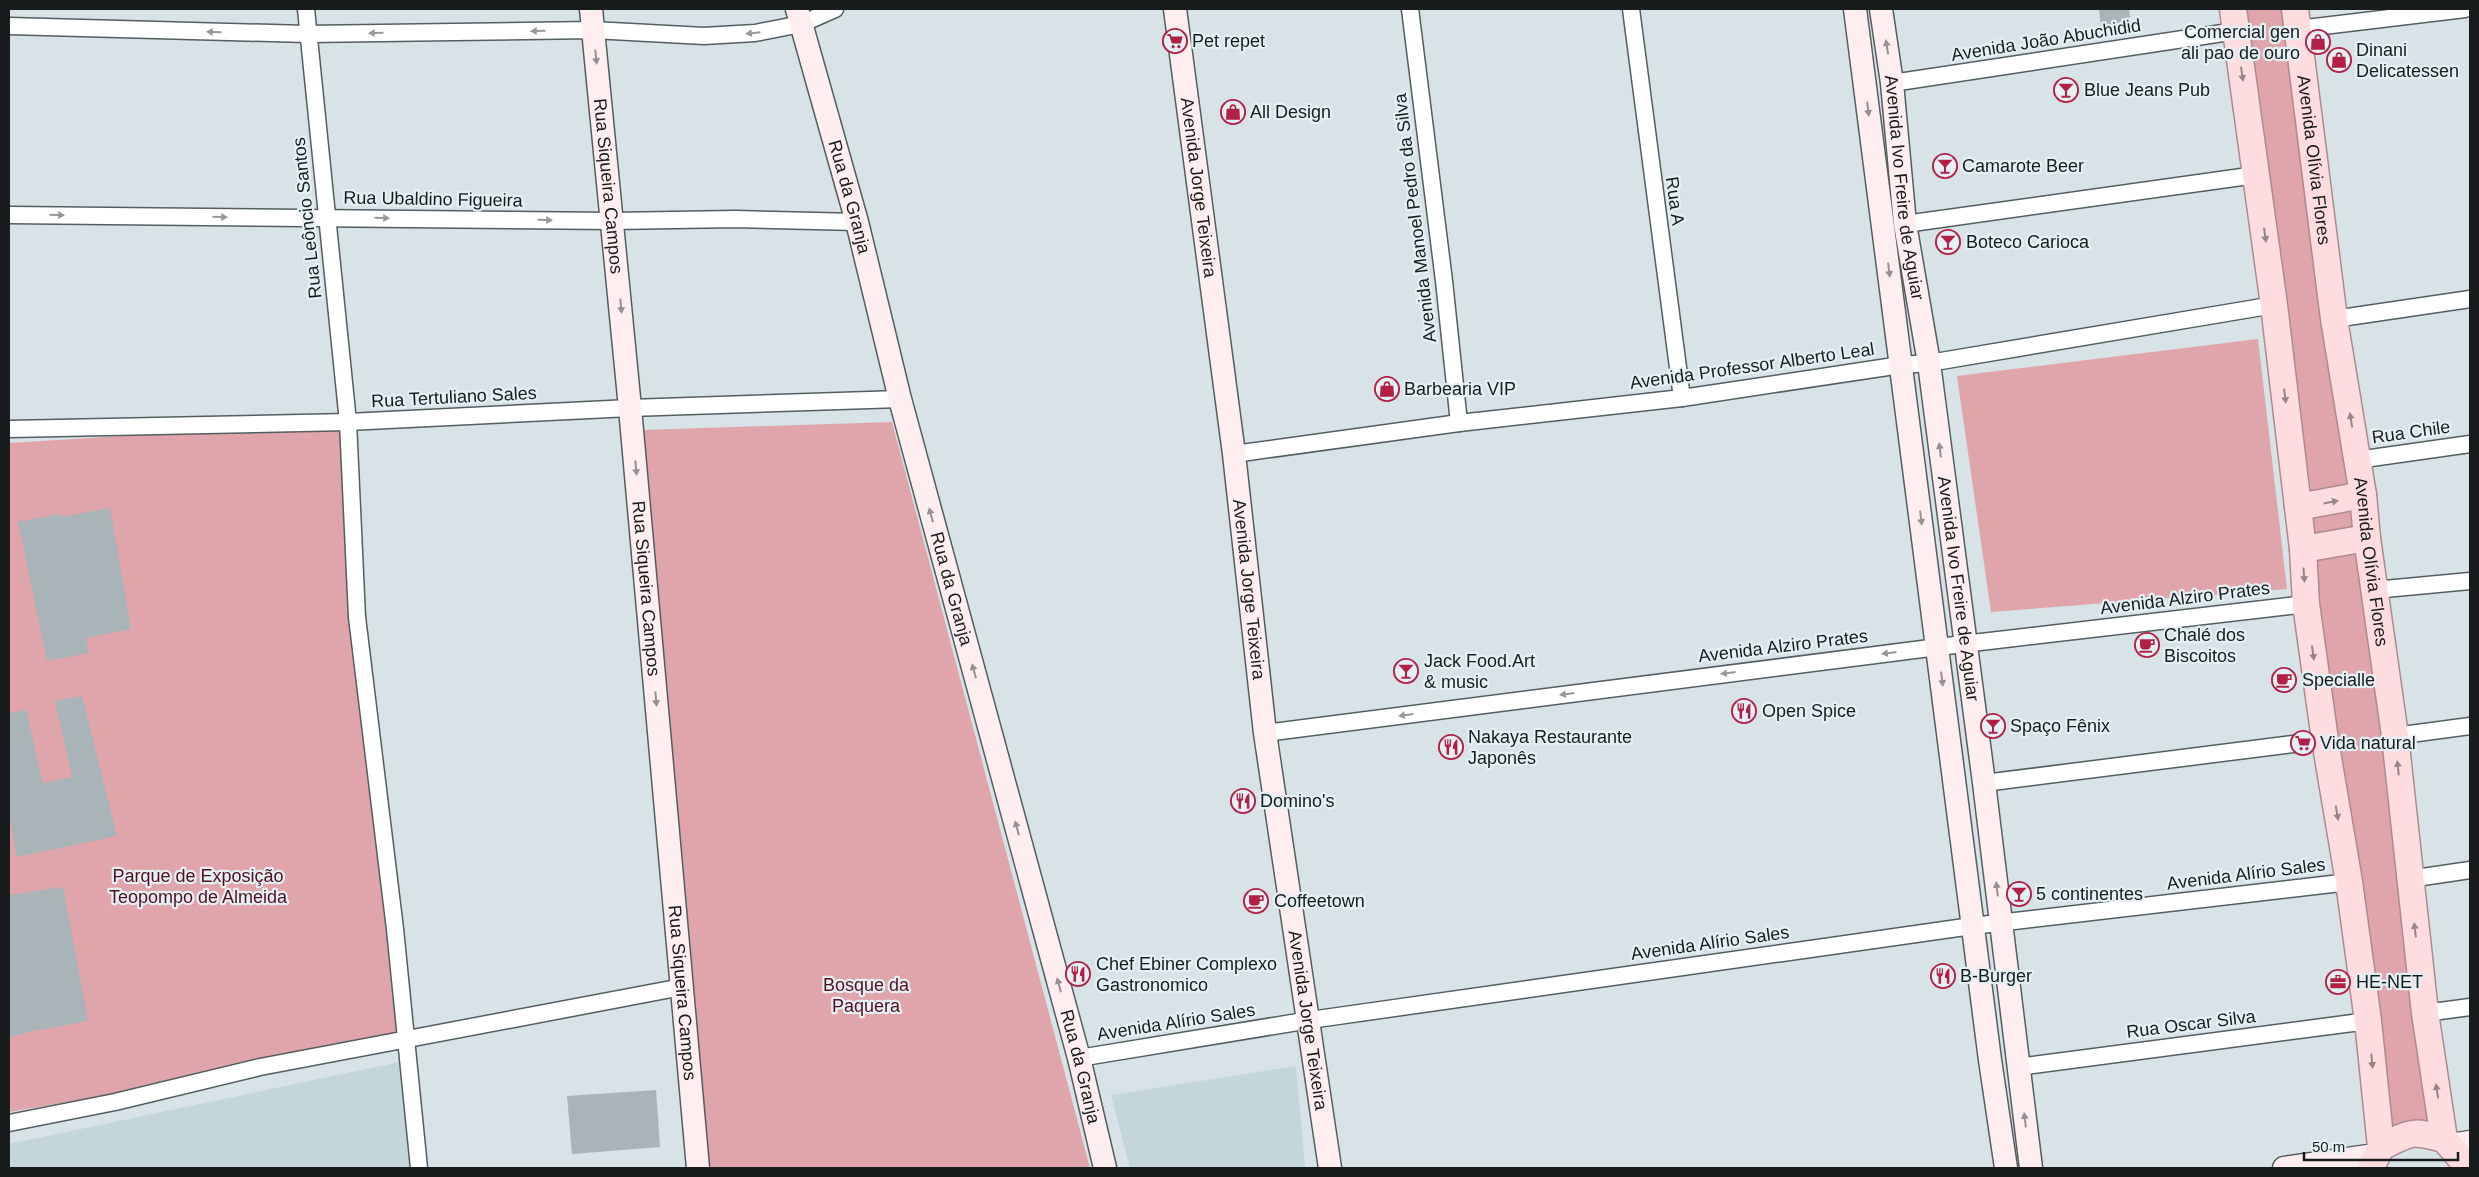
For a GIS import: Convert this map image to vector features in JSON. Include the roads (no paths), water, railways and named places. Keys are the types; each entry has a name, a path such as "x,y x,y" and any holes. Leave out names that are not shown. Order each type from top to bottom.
{"main road":[{"name":"Avenida Olívia Flores","path":"2296,19 2334,319 2358,460 2395,736 2425,1013 2455,1142 2464,1168"},
{"path":"2234,20 2274,305 2303,549 2306,604 2325,740 2349,882 2368,1022 2376,1157"},
{"path":"2298,508 2363,496"},
{"path":"2303,549 2367,538"},
{"path":"2376,1157 2410,1133 2420,1132 2455,1142"}],"street":[{"name":"Rua Leôncio Santos","path":"306,9 348,422 357,616 395,929 418,1168"},
{"path":"9,26 308,34 592,20 704,36 755,33 799,17 835,9"},
{"name":"Avenida Jorge Teixeira","path":"1175,9 1234,454 1265,733 1285,873 1310,1020 1330,1168"},
{"name":"Avenida Manoel Pedro da Silva","path":"1410,9 1444,280 1459,423"},
{"name":"Rua A","path":"1631,9 1682,398"},
{"name":"Avenida Ivo Freire de Aguiar","path":"1855,9 1938,647 1972,926 2006,1168"},
{"name":"Avenida Ivo Freire de Aguiar","path":"1881,9 1892,83 1905,224 1929,363 2032,1168"},
{"path":"2296,19 2465,9"},
{"name":"Rua da Granja","path":"799,17 857,222 900,399 1079,1058 1104,1168"},
{"name":"Rua Siqueira Campos","path":"592,20 613,221 698,1168"},
{"name":"Avenida João Abuchidid","path":"1892,83 2234,20"},
{"path":"1905,224 2256,175"},
{"name":"Rua Ubaldino Figueira","path":"9,215 613,221 735,219 857,222"},
{"path":"2334,319 2470,299"},
{"name":"Avenida Professor Alberto Leal","path":"1234,454 1459,423 1682,398 1901,365 1929,363 2274,305"},
{"name":"Rua Tertuliano Sales","path":"9,429 348,422 630,408 900,399"},
{"name":"Rua Chile","path":"2358,460 2470,444"},
{"path":"2374,590 2470,582"},
{"name":"Avenida Alziro Prates","path":"1265,733 1938,647 2306,604"},
{"path":"2395,736 2470,726"},
{"path":"1984,783 2325,740"},
{"path":"2409,879 2470,870"},
{"name":"Avenida Alírio Sales","path":"1079,1058 1310,1020 1972,926 2349,882"},
{"path":"9,1123 115,1102 260,1067 682,987"},
{"path":"2425,1013 2470,1007"},
{"name":"Rua Oscar Silva","path":"2018,1067 2368,1022"},
{"path":"2284,1168 2376,1157"}],"place":[{"name":"Pet repet","path":"1175,41"},
{"name":"Comercial gen ali pao de ouro","path":"2318,42"},
{"name":"Dinani Delicatessen","path":"2339,60"},
{"name":"Blue Jeans Pub","path":"2066,90"},
{"name":"All Design","path":"1233,112"},
{"name":"Camarote Beer","path":"1945,166"},
{"name":"Boteco Carioca","path":"1948,242"},
{"name":"Barbearia VIP","path":"1387,389"},
{"name":"Chalé dos Biscoitos","path":"2147,645"},
{"name":"Jack Food.Art & music","path":"1406,671"},
{"name":"Specialle","path":"2284,680"},
{"name":"Open Spice","path":"1744,711"},
{"name":"Spaço Fênix","path":"1993,726"},
{"name":"Vida natural","path":"2303,743"},
{"name":"Nakaya Restaurante Japonês","path":"1451,747"},
{"name":"Domino's","path":"1243,801"},
{"name":"5 continentes","path":"2019,894"},
{"name":"Coffeetown","path":"1256,901"},
{"name":"Chef Ebiner Complexo Gastronomico","path":"1078,974"},
{"name":"B-Burger","path":"1943,976"},
{"name":"HE-NET","path":"2338,982"}],"park label":[{"name":"Parque de Exposição Teopompo de Almeida","path":"198,886"},
{"name":"Bosque da Paquera","path":"866,995"}]}
